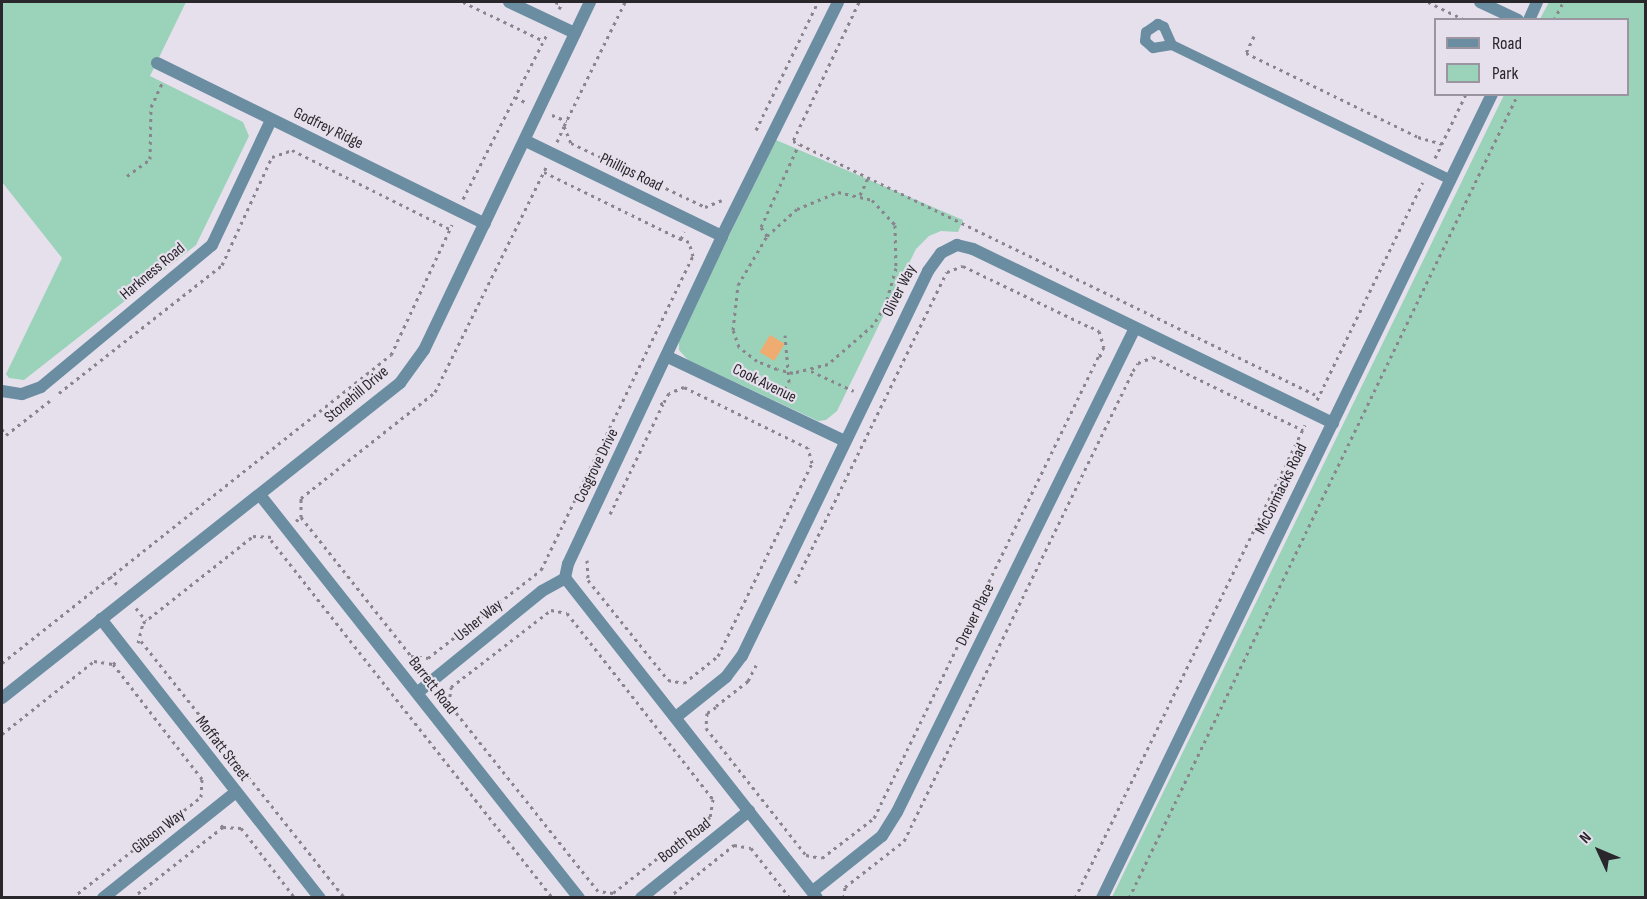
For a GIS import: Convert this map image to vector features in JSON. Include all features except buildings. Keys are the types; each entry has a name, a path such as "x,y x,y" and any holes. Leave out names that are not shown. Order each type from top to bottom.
{"street":[{"path":"509,2 575,33"},
{"name":"Stonehill Drive","path":"2,698 400,383 424,350 526,141 590,2"},
{"name":"Cosgrove Drive","path":"565,578 568,564 649,398 722,236 838,2"},
{"path":"1480,2 1514,18"},
{"path":"1529,18 1537,2"},
{"name":"Godfrey Ridge","path":"157,63 485,224"},
{"name":"McCormacks Road","path":"1102,897 1491,96"},
{"name":"Harkness Road","path":"2,391 22,394 41,387 212,245 271,120"},
{"name":"Phillips Road","path":"526,141 722,236"},
{"name":"Oliver Way","path":"676,717 726,677 742,656 928,271 941,253 957,245 973,249 1333,423"},
{"name":"Drever Place","path":"815,894 882,836 897,812 1135,328"},
{"name":"Cook Avenue","path":"668,357 845,441"},
{"name":"Barrett Road","path":"260,495 579,897"},
{"path":"565,578 815,894"},
{"name":"Usher Way","path":"417,693 542,591 565,578"},
{"name":"Moffatt Street","path":"101,619 320,897"},
{"name":"Gibson Way","path":"103,897 236,792"},
{"name":"Booth Road","path":"641,897 749,811"}],"lane":[{"path":"1172,45 1451,180"}],"path":[{"path":"2,663 391,355 458,210 544,41 463,2"},
{"path":"555,2 562,3"},
{"path":"625,2 564,126 571,142 705,207 722,202 726,192"},
{"path":"754,134 818,2"},
{"path":"859,2 793,141 1318,396"},
{"path":"1428,2 1461,18"},
{"path":"1555,18 1563,2"},
{"path":"1254,36 1246,53 1418,137 1442,144"},
{"path":"127,176 150,159 151,107 170,69"},
{"path":"1075,897 1465,96"},
{"path":"1129,897 1517,96"},
{"path":"767,236 761,227 799,144"},
{"path":"2,429 6,435 222,265 272,157 292,150 450,228"},
{"path":"860,195 868,178"},
{"path":"838,192 860,195 881,206 895,225 894,285 865,333 843,354 810,371 788,372 757,361 739,347 733,330 738,285 767,236 797,209 822,197 838,192"},
{"path":"301,517 411,656 428,658 541,570 693,256 688,242 681,238"},
{"path":"758,659 748,681 707,713 706,728 806,855 822,858 874,818 1104,347 1099,331 963,266 947,272 795,584"},
{"path":"1090,327 1106,295"},
{"path":"776,408 789,382 785,335"},
{"path":"1100,355 1133,371 1138,363 1153,357 1303,430"},
{"path":"810,371 867,396"},
{"path":"592,552 586,562 588,580 668,680 684,683 718,656 812,463 808,448 684,387 669,393 607,520"},
{"path":"629,389 663,404"},
{"path":"271,540 553,897"},
{"path":"551,610 567,613 713,800 710,817 613,893 598,891 595,887 449,704 451,687 551,610"},
{"path":"141,641 345,897"},
{"path":"72,897 201,797 202,779 112,664"},
{"path":"691,678 716,707"},
{"path":"246,834 295,897"},
{"path":"668,897 734,845 751,848 790,897"}],"green space":[{"path":"2,2 186,2 150,76 243,122 249,136 196,245 24,380 9,378 6,374 62,258 2,182"},
{"path":"1549,2 1645,2 1645,897 1112,897 1504,96 1629,96 1629,18 1541,18"},
{"path":"776,140 963,220 958,232 941,231 929,236 916,249 837,411 826,420 818,421 688,360 679,350 679,338"}]}
